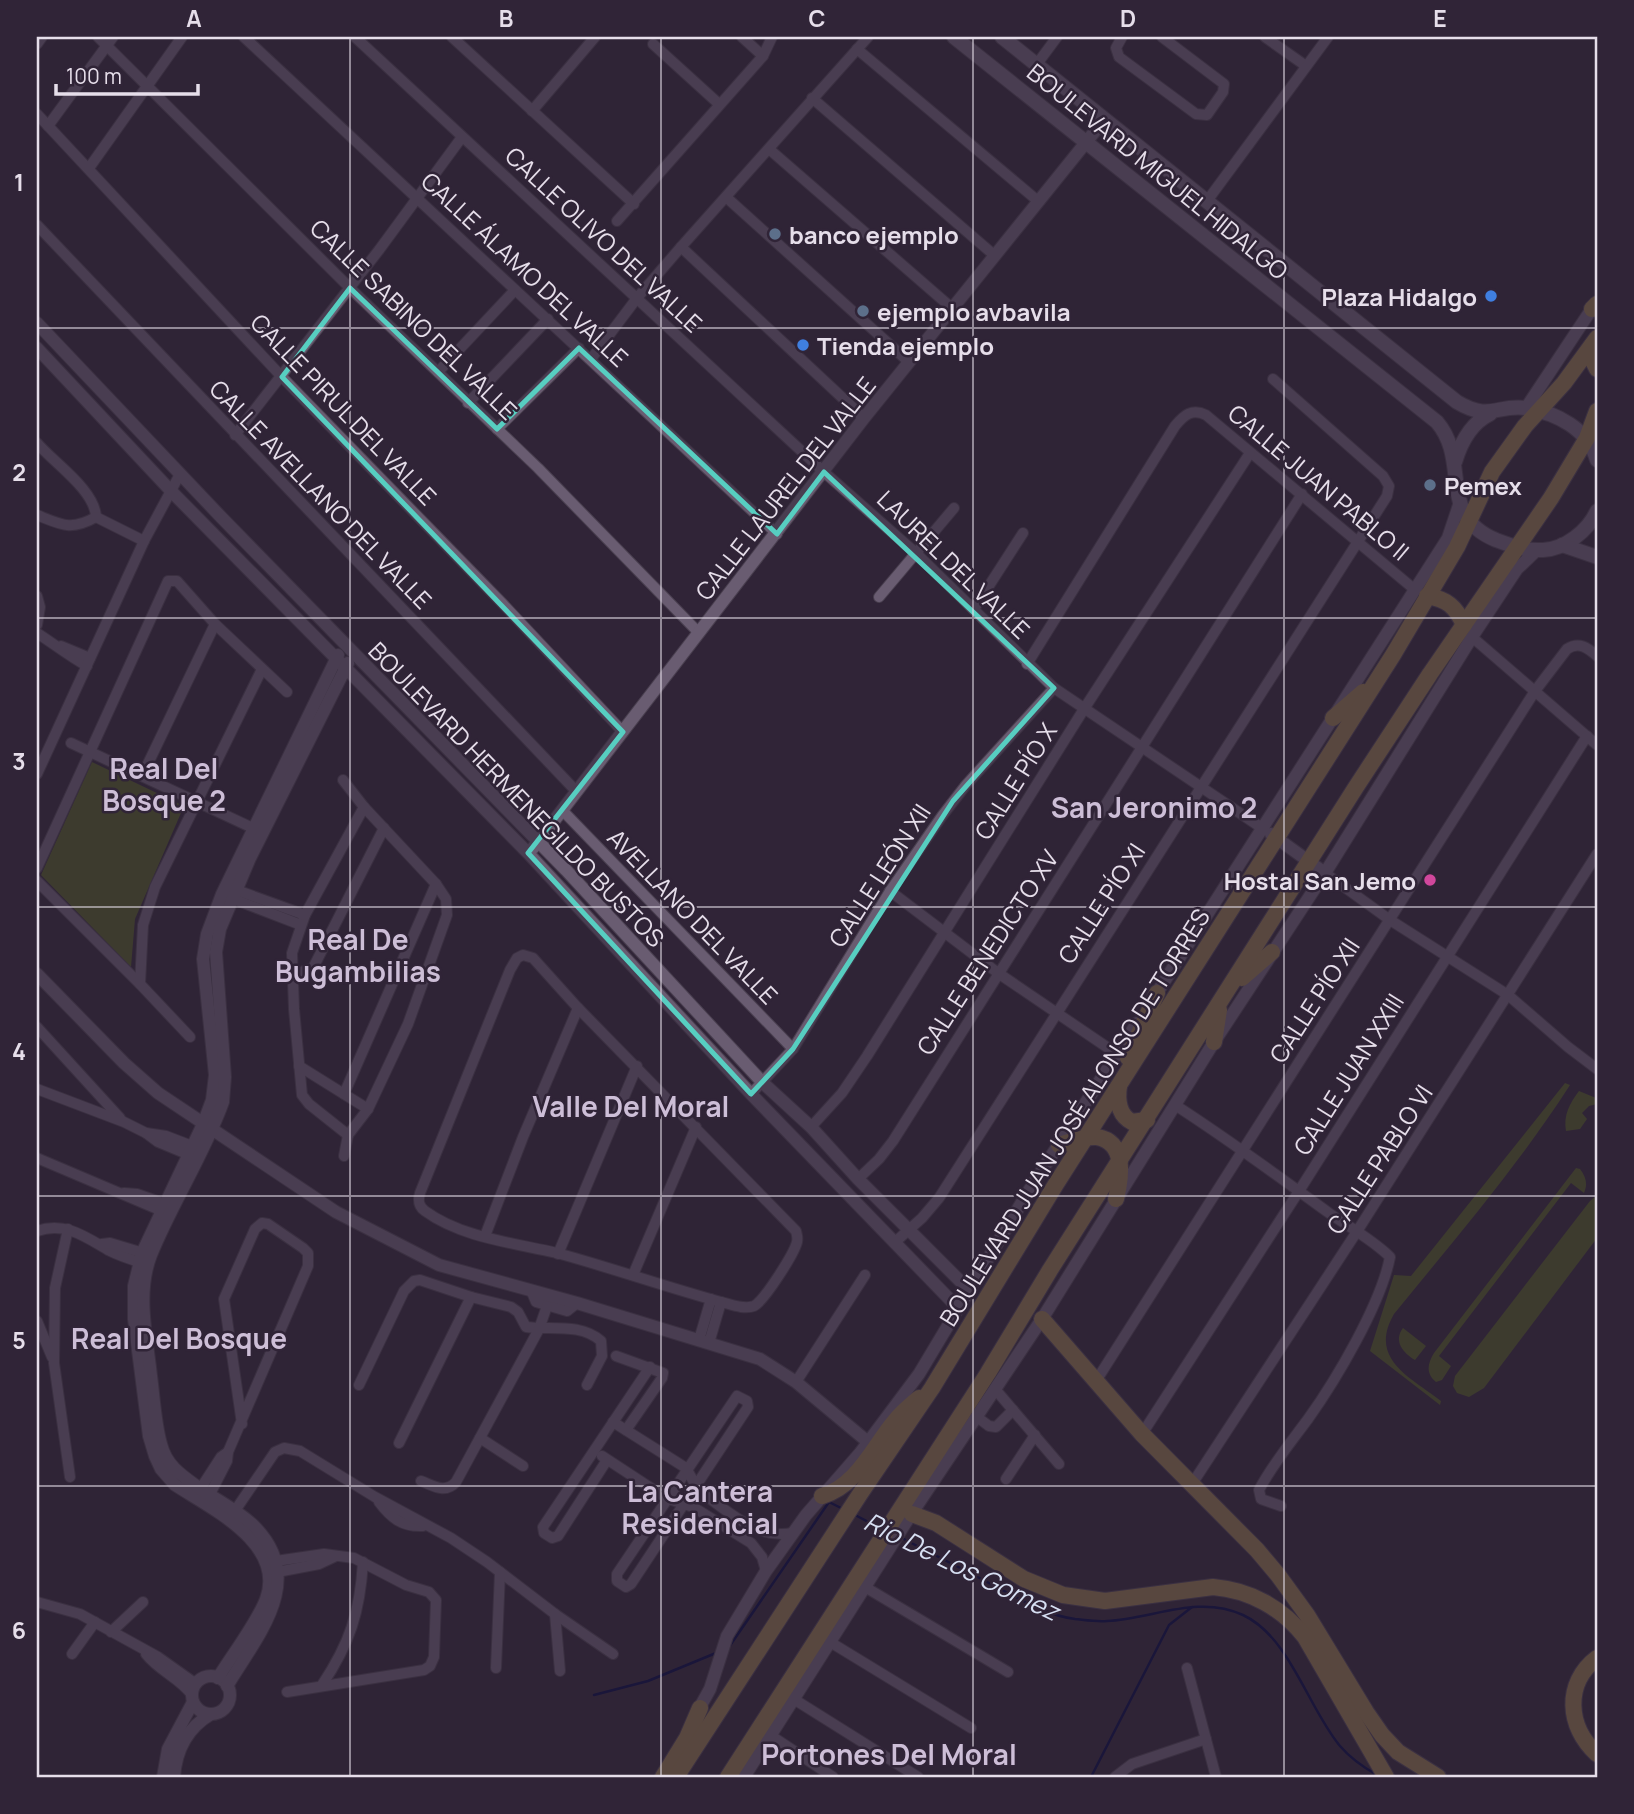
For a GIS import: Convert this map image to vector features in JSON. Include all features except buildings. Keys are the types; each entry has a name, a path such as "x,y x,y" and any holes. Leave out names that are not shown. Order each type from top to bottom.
{"main road":[{"name":"BOULEVARD MIGUEL HIDALGO","path":"954,37 1437,422 1448,437 1455,461 1459,505 1469,522 1479,531 1516,548 1554,549 1563,545"},
{"name":"BOULEVARD MIGUEL HIDALGO","path":"1002,37 1457,402 1490,414 1503,410 1533,410"},
{"path":"1595,341 1591,357 1597,369"},
{"name":"BOULEVARD JUAN JOSÉ ALONSO DE TORRES","path":"676,1777 860,1494 933,1388 1086,1139 1378,679 1421,593 1448,563 1492,472 1533,410 1595,341"},
{"path":"1533,410 1566,421 1594,448"},
{"path":"1468,631 1516,548 1551,498 1594,448 1597,411"},
{"path":"1455,461 1469,432 1490,414"},
{"path":"1563,545 1581,533 1597,511"},
{"path":"1563,545 1597,557"},
{"path":"729,1777 908,1512 1120,1161 1430,674 1501,592"},
{"path":"1421,593 1450,604 1459,613 1468,631"},
{"path":"1333,718 1378,679"},
{"path":"1229,989 1272,953"},
{"path":"1147,1120 1132,1122 1125,1118 1119,1108 1118,1089 1128,1057 1157,993"},
{"path":"1214,1042 1219,1005"},
{"path":"1059,1145 1099,1138 1111,1145 1118,1153 1120,1161 1116,1199"},
{"path":"1042,1319 1143,1434 1257,1550 1295,1597 1382,1735 1398,1752 1438,1777"},
{"path":"822,1496 849,1480 894,1421 933,1388"},
{"path":"908,1512 936,1523 1024,1579 1063,1595 1105,1601 1213,1587 1228,1588 1272,1606 1296,1625 1323,1665 1386,1777"},
{"path":"1597,1658 1579,1679 1573,1704 1579,1733 1597,1754"},
{"path":"663,1777 687,1738 700,1708"}],"street":[{"path":"37,44 42,37"},
{"name":"CALLE SABINO DEL VALLE","path":"98,37 110,41 146,87 538,468 699,633"},
{"path":"89,168 182,37"},
{"name":"CALLE ÁLAMO DEL VALLE","path":"244,37 777,534"},
{"name":"CALLE OLIVO DEL VALLE","path":"355,37 824,472"},
{"path":"452,37 634,204"},
{"path":"532,111 595,37"},
{"path":"742,37 762,56"},
{"path":"617,221 762,56 772,37"},
{"path":"591,359 637,298 868,37"},
{"path":"1037,64 1057,37"},
{"path":"1122,37 1116,48 1119,57 1196,114 1207,115 1223,92 1224,84 1168,39"},
{"path":"1265,37 1306,66"},
{"path":"1207,201 1328,37"},
{"path":"48,126 110,41"},
{"path":"653,44 719,104"},
{"path":"857,49 1038,201"},
{"path":"812,98 994,255"},
{"name":"CALLE PIRUL DEL VALLE","path":"37,114 282,377 502,603 623,732"},
{"name":"CALLE LAUREL DEL VALLE","path":"528,853 864,418 1104,120"},
{"path":"235,435 350,288 462,137"},
{"path":"769,149 953,309"},
{"path":"726,197 909,362"},
{"name":"CALLE AVELLANO DEL VALLE","path":"37,225 577,792"},
{"path":"681,247 864,418"},
{"path":"438,372 515,290"},
{"path":"1533,410 1596,304"},
{"path":"468,402 548,319"},
{"name":"BOULEVARD HERMENEGILDO BUSTOS","path":"37,323 180,474 539,842 763,1083 811,1127 858,1180 970,1291"},
{"name":"BOULEVARD HERMENEGILDO BUSTOS","path":"37,348 171,491 252,570 528,853 751,1094 959,1308"},
{"path":"497,429 579,348"},
{"name":"CALLE PÍO XI","path":"894,1243 939,1198 1385,502 1389,491 1388,482 1273,379"},
{"name":"CALLE JUAN PABLO II","path":"1027,664 1175,426 1184,416 1196,411 1206,415 1421,593"},
{"path":"37,443 94,503 96,517"},
{"name":"CALLE PÍO X","path":"811,1127 842,1093 1084,709 1250,453"},
{"name":"LAUREL DEL VALLE","path":"824,472 917,554 1054,688 1202,785 1262,828"},
{"path":"37,774 144,541 180,474"},
{"name":"CALLE BENEDICTO XV","path":"858,1180 885,1152 1303,494"},
{"name":"BOULEVARD JUAN JOSÉ ALONSO DE TORRES","path":"655,1777 700,1708 710,1689 727,1636 766,1571 792,1533 919,1374 1059,1145 1262,828 1333,718 1421,593 1448,538 1459,505"},
{"path":"879,597 954,508"},
{"path":"37,515 72,527 96,517"},
{"path":"96,517 144,541"},
{"path":"974,609 1023,533"},
{"path":"1501,592 1519,566 1537,550"},
{"path":"37,868 168,581 177,581 215,624 288,692"},
{"path":"37,596 40,607 37,625"},
{"path":"142,776 215,624"},
{"path":"908,1512 1042,1319 1214,1042 1325,873 1468,631 1597,745"},
{"path":"37,633 58,646 67,647 88,662"},
{"name":"CALLE PÍO XII","path":"1096,1381 1535,691 1572,646 1588,648 1597,656"},
{"path":"273,1567 231,1516 167,1478 155,1456 149,1436 134,1319 134,1286 195,1152 223,1102 219,1072 216,952 229,892 349,648"},
{"path":"313,720 332,692 341,664"},
{"path":"140,984 140,947 146,911 155,887 262,669"},
{"path":"332,692 347,683 363,685"},
{"name":"CALLE LEÓN XII","path":"751,1094 793,1049 890,891 953,800 1054,688"},
{"name":"CALLE JUAN XXIII","path":"1143,1434 1587,736"},
{"path":"71,743 258,831"},
{"path":"343,780 364,807 436,884 446,899 447,907 445,925 408,1024 368,1109 348,1135 344,1156"},
{"path":"348,1135 305,1100 300,1089 292,953 303,920 364,807"},
{"name":"AVELLANO DEL VALLE","path":"563,811 793,1049"},
{"path":"292,975 313,968 384,828"},
{"path":"1262,828 1390,920 1508,995 1594,1066 1597,1051"},
{"name":"CALLE PABLO VI","path":"1192,1484 1356,1233 1597,854"},
{"path":"39,884 190,1037"},
{"path":"344,1094 436,884"},
{"path":"890,891 998,973 1117,1054"},
{"path":"229,892 303,920"},
{"path":"523,955 533,958 636,1066 786,1219 797,1234 795,1247 760,1302 748,1307 716,1300 634,1275 485,1236 434,1216 421,1208 419,1197 514,962 523,955"},
{"path":"37,974 145,1083 336,1212 426,1260 455,1271 577,1303 760,1359 796,1382 867,1442"},
{"path":"485,1236 578,1008"},
{"path":"37,1027 124,1122"},
{"path":"299,1066 368,1109"},
{"path":"558,1254 636,1066"},
{"path":"37,1089 124,1122 158,1142 195,1152"},
{"path":"1175,1105 1243,1149 1356,1233 1381,1248 1390,1258 1355,1341 1317,1405 1259,1490 1261,1499 1281,1506"},
{"path":"634,1275 696,1127"},
{"path":"37,1158 124,1193 137,1194 168,1209"},
{"path":"37,1169 51,1164"},
{"path":"202,1497 227,1461 228,1452 242,1423 309,1266 308,1253 303,1248 268,1224 262,1223 255,1229 224,1299 242,1423"},
{"path":"37,1231 68,1229 102,1244 110,1243 145,1259"},
{"path":"68,1229 55,1288 54,1363 70,1477"},
{"path":"796,1382 864,1275"},
{"path":"359,1385 404,1291 414,1281 425,1280 515,1309 524,1325 539,1329 585,1331 601,1341 602,1356 587,1385"},
{"path":"531,1290 536,1302 547,1306 567,1311 577,1303"},
{"path":"399,1443 471,1297"},
{"path":"704,1342 716,1300"},
{"path":"421,1481 442,1489 451,1488 539,1329 547,1306"},
{"path":"37,1321 54,1363"},
{"path":"616,1356 663,1373 626,1430"},
{"path":"607,1460 558,1536 552,1538 544,1533 543,1527 650,1367"},
{"path":"995,1389 1059,1464"},
{"path":"737,1395 747,1401 748,1407 696,1486 631,1584 625,1587 617,1581 617,1574 666,1498 737,1395"},
{"path":"976,1417 989,1426 996,1427 1013,1410"},
{"path":"613,1422 686,1468 702,1493 760,1531 776,1535 792,1533"},
{"path":"1006,1479 1035,1435"},
{"path":"480,1438 523,1466"},
{"path":"231,1516 271,1456 284,1448 300,1451 375,1497 467,1548 613,1654"},
{"path":"594,1451 666,1498 693,1507 751,1543 762,1557 766,1571"},
{"path":"744,1777 864,1587 884,1546"},
{"path":"273,1567 318,1564 336,1556 354,1558 405,1585 435,1595 437,1608 434,1657 430,1666 424,1670 287,1692"},
{"path":"321,1685 347,1643 357,1616 363,1562"},
{"path":"222,1682 265,1600 273,1567"},
{"path":"496,1668 500,1572"},
{"path":"864,1587 1008,1672"},
{"path":"37,1602 80,1614 158,1657 194,1694 200,1711 211,1714"},
{"path":"111,1632 143,1602"},
{"path":"555,1614 560,1671"},
{"path":"72,1654 95,1622"},
{"path":"830,1642 971,1728"},
{"path":"1188,1668 1216,1777"},
{"path":"163,1777 168,1749 194,1694 206,1677 222,1682 229,1698 227,1704 198,1723 183,1742 174,1777"},
{"path":"792,1698 918,1777"},
{"path":"770,1735 833,1777"},
{"path":"1115,1777 1132,1764 1206,1739"}],"highlighted area":[{"path":"350,288 497,429 579,348 777,534 824,472 1054,688 953,801 793,1049 751,1094 528,853 623,732 282,377"}],"green space":[{"path":"92,762 184,806 135,919 131,967 41,875"},
{"path":"1565,1083 1570,1085 1550,1115 1485,1202 1394,1314 1387,1330 1389,1355 1396,1365 1441,1401 1440,1405 1370,1351 1394,1275 1411,1276"},
{"path":"1579,1091 1596,1098 1597,1104 1589,1106 1582,1113 1587,1119 1580,1129 1566,1131 1568,1110"},
{"path":"1576,1168 1580,1169 1585,1178 1584,1193 1571,1183 1439,1356 1451,1366 1442,1380 1436,1382 1430,1375 1429,1368 1434,1353"},
{"path":"1597,1195 1597,1238 1484,1388 1469,1397 1457,1393 1453,1386 1455,1376"},
{"path":"1403,1328 1426,1346 1415,1360 1399,1342"}],"waterway":[{"name":"Rio De Los Gomez","path":"729,1647 829,1502 843,1509"},
{"name":"Rio De Los Gomez","path":"855,1515 880,1528"},
{"name":"Rio De Los Gomez","path":"902,1538 1030,1604 1063,1617 1107,1621 1192,1607 1226,1609 1243,1615 1259,1625 1286,1656 1340,1746 1348,1755 1377,1775"},
{"path":"1091,1777 1169,1625 1192,1607"},
{"name":"Rio De Los Gomez","path":"594,1695 648,1681 716,1653"}],"place":[{"name":"banco ejemplo","path":"775,234"},
{"name":"Plaza Hidalgo","path":"1491,296"},
{"name":"ejemplo avbavila","path":"863,311"},
{"name":"Tienda ejemplo","path":"803,345"},
{"name":"Pemex","path":"1430,485"},
{"name":"Hostal San Jemo","path":"1430,880"}],"district":[{"name":"Real Del Bosque 2","path":"164,784"},
{"name":"San Jeronimo 2","path":"1154,807"},
{"name":"Real De Bugambilias","path":"358,955"},
{"name":"Valle Del Moral","path":"631,1106"},
{"name":"Real Del Bosque","path":"179,1338"},
{"name":"La Cantera Residencial","path":"700,1507"},
{"name":"Portones Del Moral","path":"889,1754"}]}
